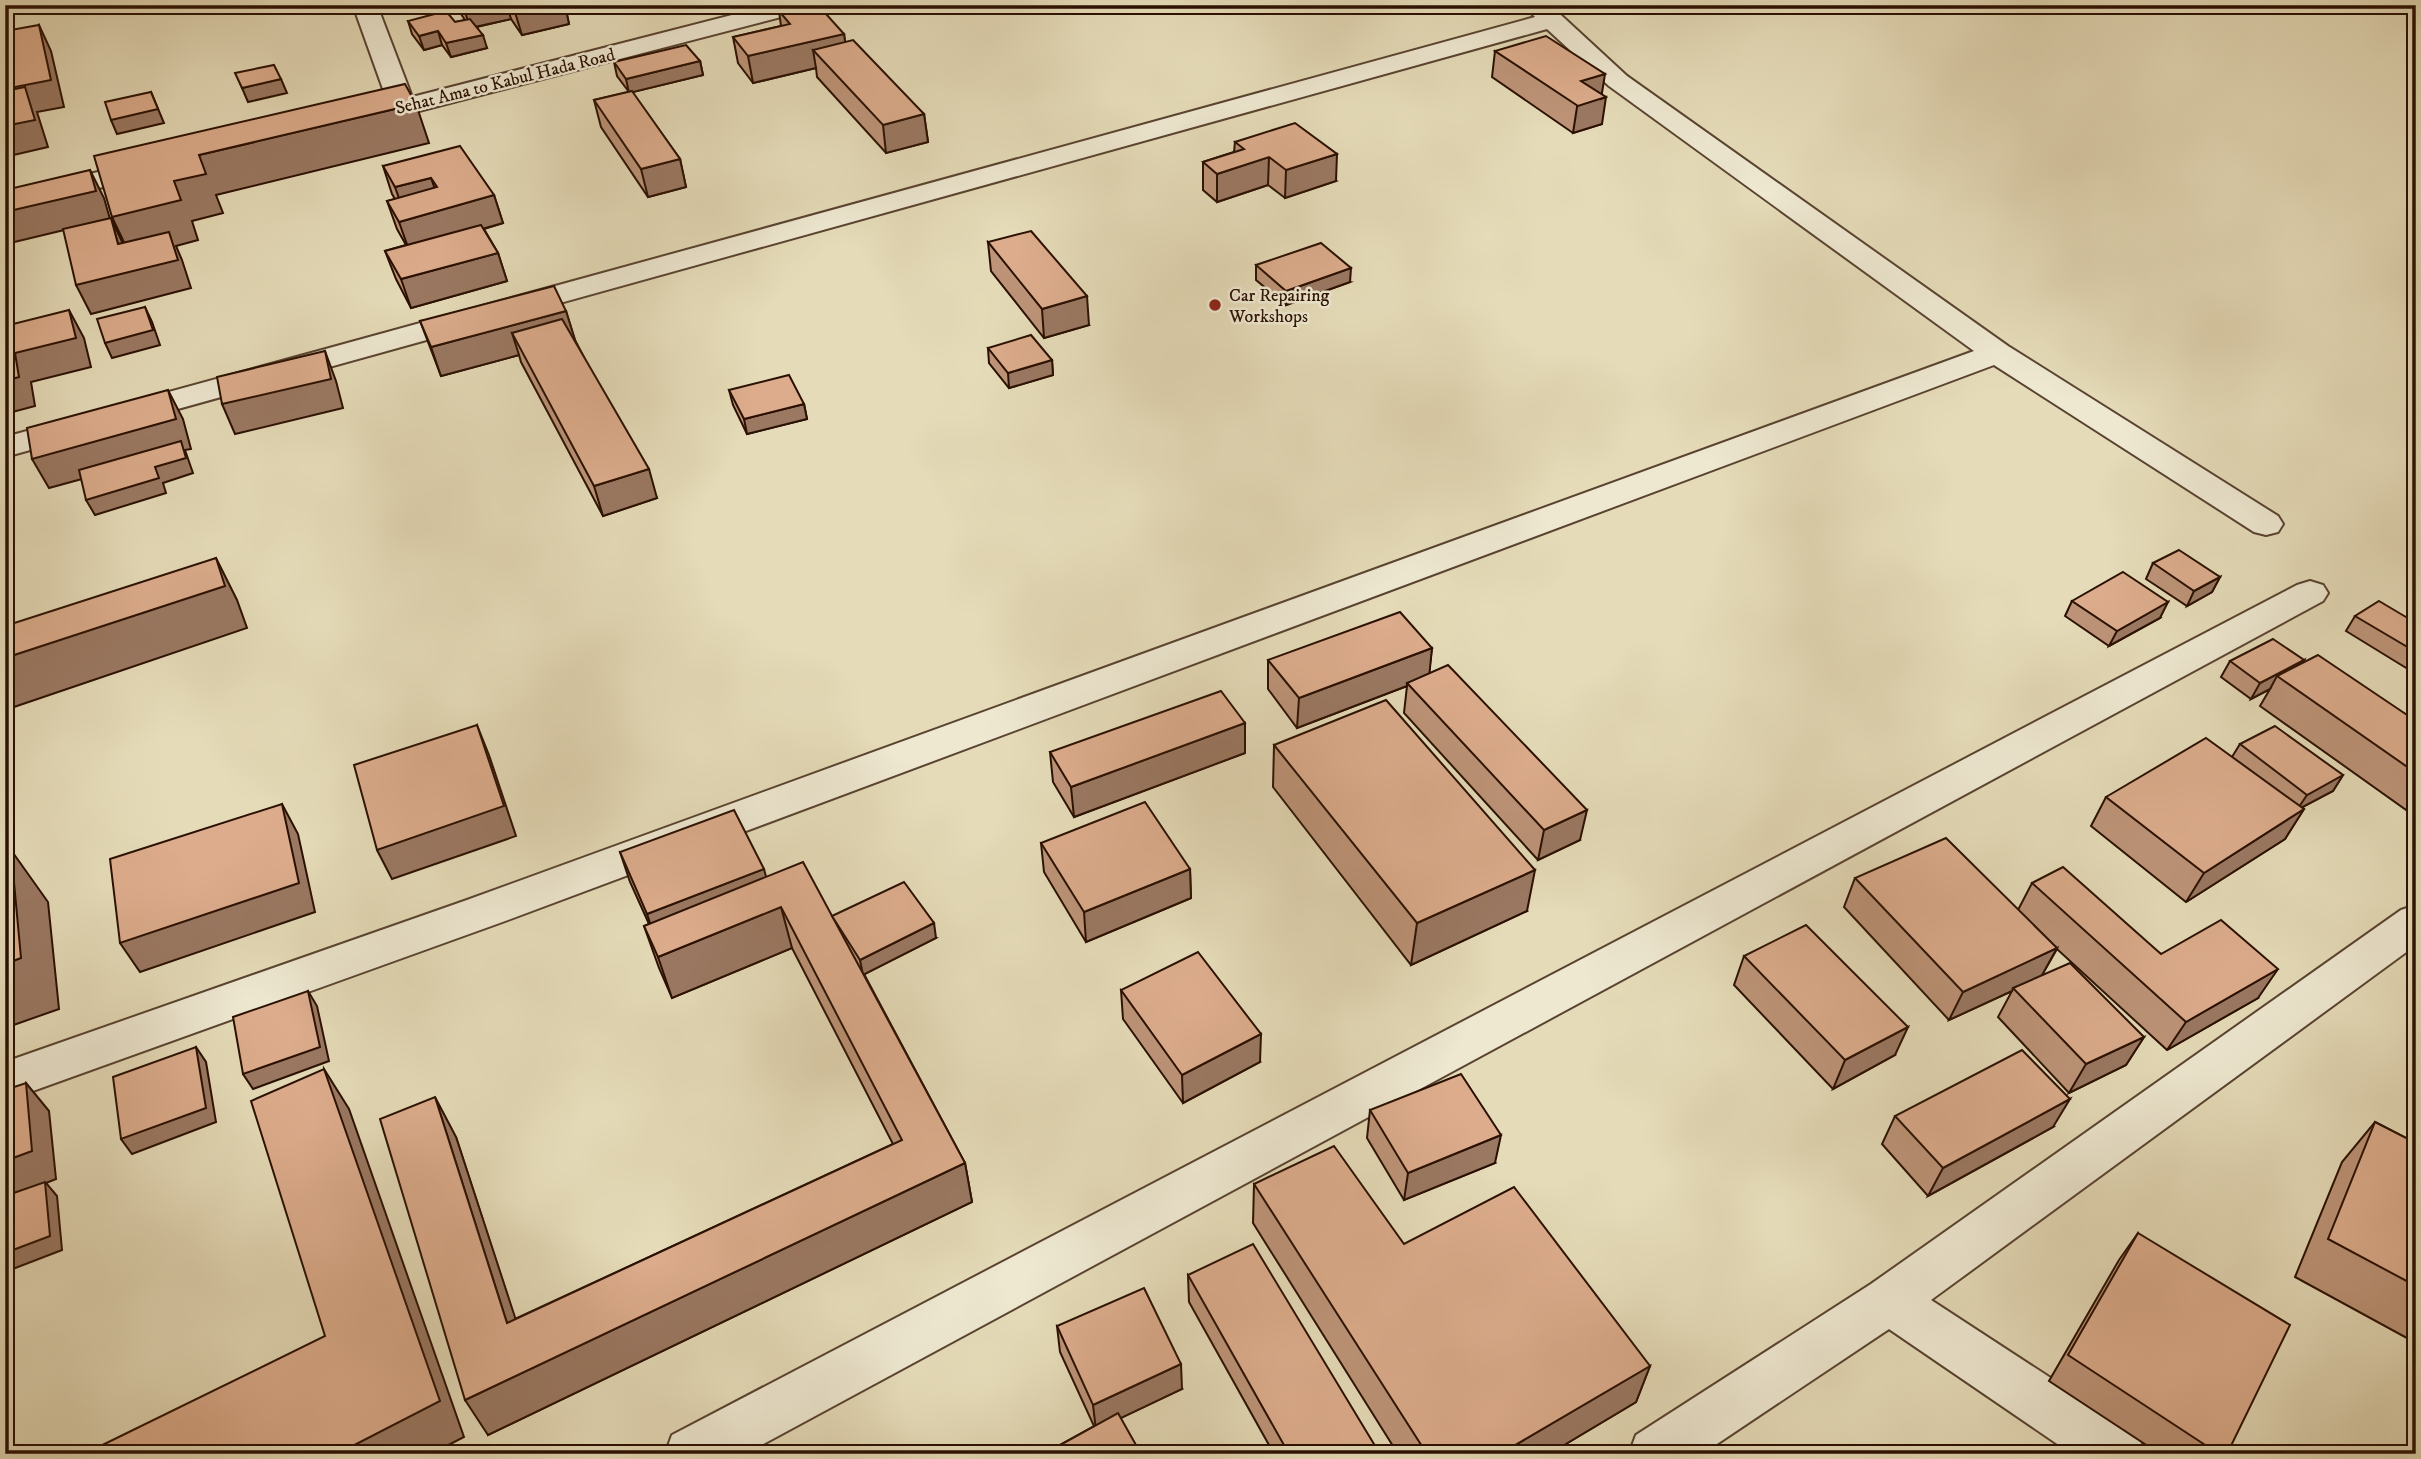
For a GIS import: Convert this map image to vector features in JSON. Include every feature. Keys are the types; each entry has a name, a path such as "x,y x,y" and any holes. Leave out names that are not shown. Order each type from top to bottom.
{"street":[{"path":"365,5 403,107"},
{"name":"Sehat Ama to Kabul Hada Road","path":"337,123 800,5"},
{"path":"5,447 1543,13 1618,81 1997,353 2266,524"},
{"path":"5,202 178,161"},
{"path":"5,1082 482,912 1997,353"},
{"path":"691,1454 2310,593"},
{"path":"1655,1454 1889,1301 2416,922"},
{"path":"1889,1301 2119,1454"}],"building":[{"path":"512,5 530,5 514,9"},
{"path":"803,5 818,5 844,34 748,56 733,37 790,24 779,11"},
{"path":"446,11 455,22 470,19 483,35 446,43 438,31 419,36 408,21"},
{"path":"39,25 51,80 5,89 5,31"},
{"path":"1546,36 1605,74 1581,81 1606,97 1578,106 1495,51"},
{"path":"853,40 924,114 883,125 813,50"},
{"path":"686,45 700,61 626,79 614,62"},
{"path":"274,65 281,79 242,88 235,73"},
{"path":"405,84 416,104 199,155 206,174 174,181 181,200 112,217 94,156"},
{"path":"25,87 35,120 5,126 5,91"},
{"path":"632,91 680,159 641,169 594,100"},
{"path":"151,92 158,109 111,120 105,102"},
{"path":"1295,123 1337,154 1286,170 1269,157 1217,174 1203,162 1244,149 1235,142"},
{"path":"460,146 494,195 399,222 387,201 437,187 431,178 395,187 383,166"},
{"path":"90,170 96,191 5,212 5,190"},
{"path":"111,218 118,244 169,232 178,260 76,285 63,229"},
{"path":"481,225 498,253 401,279 385,251"},
{"path":"1031,231 1087,296 1042,309 988,242"},
{"path":"1321,243 1351,268 1286,291 1256,265"},
{"path":"554,286 566,311 431,347 420,321"},
{"path":"145,307 153,330 105,343 97,319"},
{"path":"69,310 76,338 15,353 19,377 5,381 5,326"},
{"path":"562,319 649,469 594,486 512,333"},
{"path":"1031,335 1052,360 1008,373 988,348"},
{"path":"325,351 331,379 222,404 217,377"},
{"path":"789,375 804,404 744,419 729,390"},
{"path":"168,390 176,419 32,459 27,428"},
{"path":"181,441 186,458 155,467 159,478 86,500 79,470"},
{"path":"2179,550 2220,577 2194,591 2153,563"},
{"path":"216,558 225,586 5,658 5,626"},
{"path":"2123,572 2168,602 2117,631 2072,601"},
{"path":"2379,601 2416,623 2416,652 2355,616"},
{"path":"1400,612 1432,648 1299,698 1268,660"},
{"path":"2273,639 2304,660 2260,683 2230,661"},
{"path":"2318,655 2416,721 2416,773 2277,676"},
{"path":"1448,665 1587,810 1544,830 1407,683"},
{"path":"1221,691 1245,723 1071,787 1050,752"},
{"path":"1386,700 1535,870 1417,923 1274,745"},
{"path":"477,725 504,806 377,850 354,765"},
{"path":"2275,726 2343,775 2307,795 2240,744"},
{"path":"2206,738 2304,809 2204,873 2106,797"},
{"path":"1145,802 1190,869 1084,912 1041,843"},
{"path":"282,804 299,883 120,943 110,859"},
{"path":"734,810 764,869 647,914 620,852"},
{"path":"1946,838 2057,948 1963,992 1855,878"},
{"path":"11,850 21,958 5,964 5,852"},
{"path":"803,862 965,1163 465,1400 380,1119 435,1097 507,1323 902,1140 781,907 658,957 644,926"},
{"path":"2063,867 2161,954 2221,920 2278,969 2186,1022 2032,883"},
{"path":"904,882 934,923 860,960 832,916"},
{"path":"1806,925 1908,1027 1845,1060 1744,956"},
{"path":"1198,952 1261,1034 1182,1075 1121,990"},
{"path":"2070,963 2144,1037 2086,1064 2013,988"},
{"path":"308,991 320,1047 243,1074 233,1017"},
{"path":"196,1047 206,1108 121,1139 113,1077"},
{"path":"2022,1050 2070,1099 1943,1168 1895,1116"},
{"path":"324,1069 440,1401 337,1454 84,1454 325,1336 251,1101"},
{"path":"1461,1074 1501,1135 1408,1173 1370,1110"},
{"path":"26,1083 32,1151 5,1161 5,1090"},
{"path":"2375,1122 2416,1143 2416,1286 2328,1239"},
{"path":"1334,1146 1404,1244 1514,1187 1650,1366 1500,1454 1427,1454 1254,1184"},
{"path":"45,1182 50,1236 5,1253 5,1196"},
{"path":"2138,1233 2290,1325 2227,1454 2219,1454 2068,1355"},
{"path":"1253,1244 1380,1454 1289,1454 1188,1275"},
{"path":"1144,1288 1181,1364 1093,1405 1057,1326"},
{"path":"1118,1413 1141,1454 1053,1454 1051,1450"}],"place":[{"name":"Car Repairing Workshops","path":"1215,305"}]}
